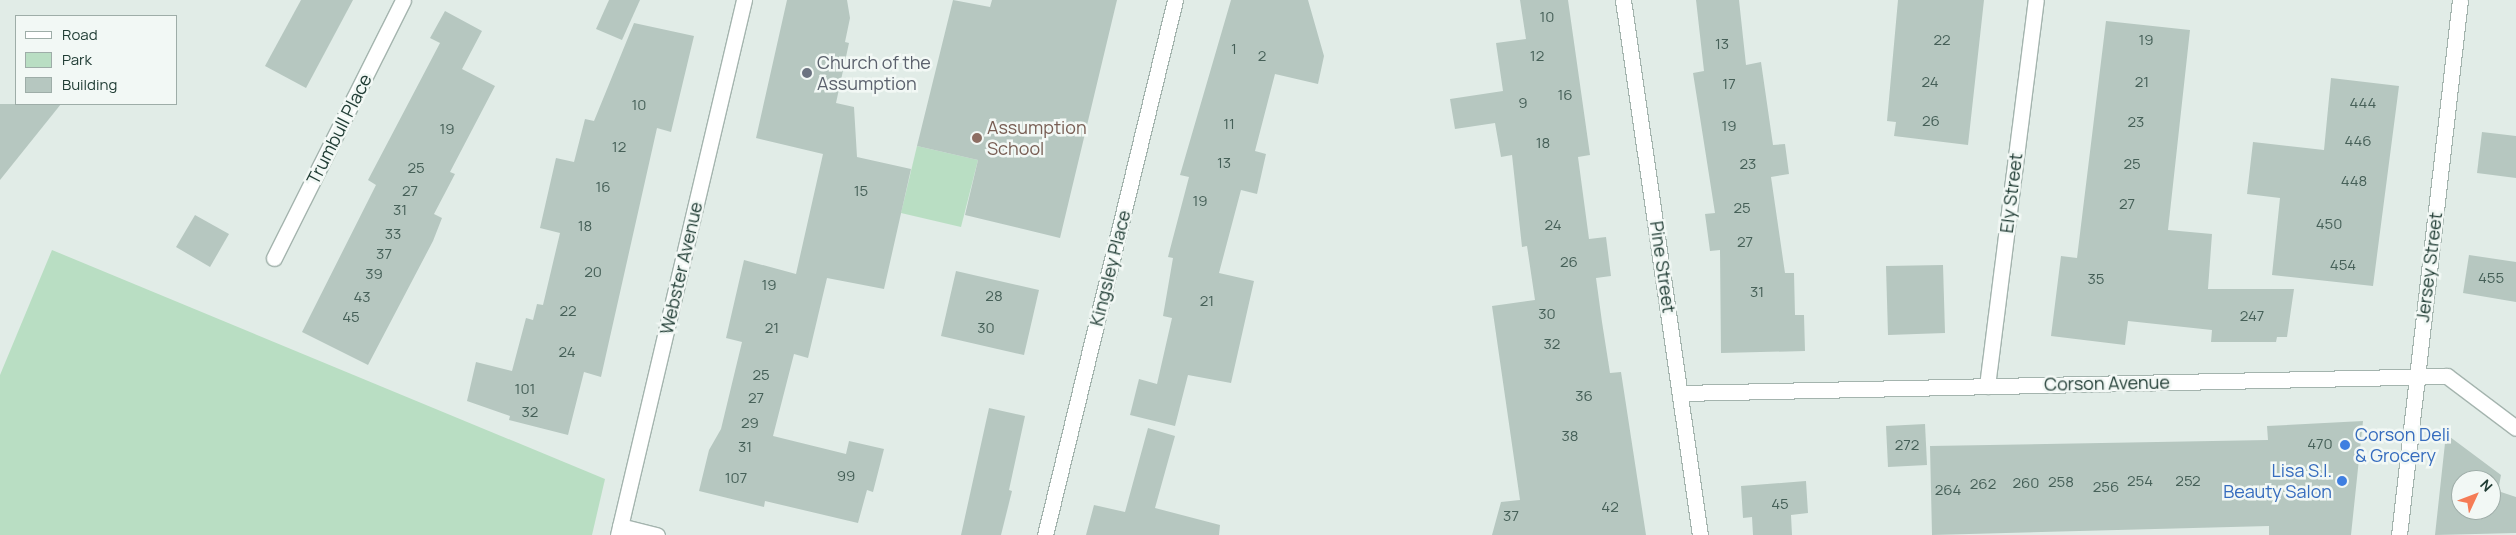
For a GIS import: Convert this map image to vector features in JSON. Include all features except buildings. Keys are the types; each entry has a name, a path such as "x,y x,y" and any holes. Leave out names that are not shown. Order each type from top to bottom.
{"street":[{"name":"Trumbull Place","path":"274,258 404,0"},
{"name":"Webster Avenue","path":"619,531 744,0"},
{"name":"Kingsley Place","path":"1045,535 1175,0"},
{"name":"Pine Street","path":"1623,0 1681,392 1700,535"},
{"name":"Ely Street","path":"1987,386 2036,0"},
{"name":"Jersey Street","path":"2398,535 2460,0"},
{"name":"Corson Avenue","path":"1681,392 2447,376 2516,428"},
{"path":"619,531 657,535"}],"green space":[{"path":"917,146 978,160 961,227 901,213"},
{"path":"52,250 605,479 592,535 0,535 0,375"}],"place":[{"name":"Church of the Assumption","path":"807,73"},
{"name":"Assumption School","path":"977,138"},
{"name":"Corson Deli & Grocery","path":"2345,445"},
{"name":"Lisa S.I. Beauty Salon","path":"2342,481"}]}
